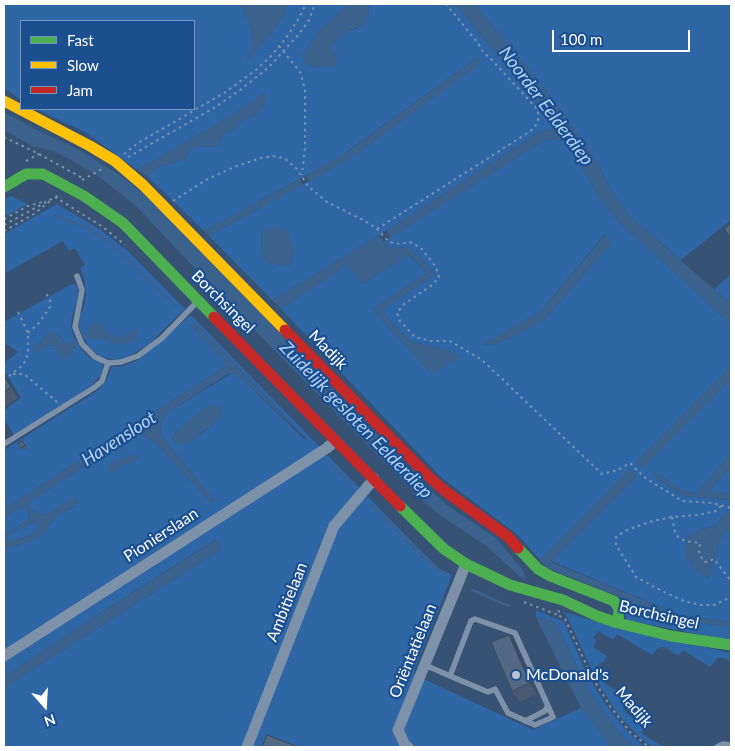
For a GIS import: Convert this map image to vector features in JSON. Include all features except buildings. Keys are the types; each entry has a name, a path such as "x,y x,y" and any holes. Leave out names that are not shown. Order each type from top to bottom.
{"main road":[{"name":"Madijk","path":"4,101 20,109"},
{"name":"Madijk","path":"21,110 90,146 115,162 143,184 428,476 507,536 538,569 550,576 614,601 619,608 618,623"},
{"name":"Borchsingel","path":"7,185 33,173 43,174 113,215 134,234 144,247 430,536 466,564 486,575 527,591 543,601 560,608 576,613 597,616"},
{"name":"Borchsingel","path":"527,591 563,600 597,616 618,623 671,636 731,645"},
{"name":"Borchsingel","path":"713,643 731,649"}],"street":[{"name":"Pionierslaan","path":"4,656 327,448 335,441"},
{"name":"Ambitielaan","path":"247,747 334,526 374,480"},
{"name":"Oriëntatielaan","path":"408,747 404,745 398,730 466,564"}],"lane":[{"path":"77,276 82,290 75,327 82,344 94,357 108,362 121,362 138,356 162,338 198,300"},
{"path":"4,444 102,381 108,362"},
{"path":"425,665 450,676 488,692 495,689 508,713 525,721 535,725 552,717 515,632 475,619 472,621 450,676"},
{"path":"525,721 545,711 547,706"},
{"path":"717,747 723,744 731,744"}],"path":[{"path":"195,109 240,82 256,70 279,46 299,18 306,4"},
{"path":"124,159 214,108 269,67 284,52 309,20 315,4"},
{"path":"377,230 529,132 536,127 538,121 538,110 483,52 478,43 446,4"},
{"path":"279,46 300,72 305,89 305,147 302,174"},
{"path":"123,155 138,143 193,110"},
{"path":"4,138 39,154 84,179 108,165"},
{"path":"165,206 184,192 206,180 260,158 273,156 284,158 302,174 308,186 327,202 364,221 389,242 400,244 410,242 421,248 436,267 439,277 404,304 397,313 400,321 415,337 431,341 450,341 482,360 602,474 618,470 630,463 644,477 682,501 712,503 731,508"},
{"path":"4,219 28,206 55,197"},
{"path":"4,225 55,197"},
{"path":"4,231 34,214 55,197"},
{"path":"28,333 39,323 50,307 50,300 46,293"},
{"path":"17,310 28,333 28,354 26,360 9,376 16,373 24,374 42,391 56,400 60,409"},
{"path":"721,505 716,511 698,515 672,517 636,527 616,537 616,545 636,577 684,601 700,605 714,605 731,597"},
{"path":"672,517 674,532 686,541 700,543 699,552 703,561 706,562 714,559 731,581"},
{"name":"Madijk","path":"560,608 558,615 565,619 600,691 622,723 649,747"}],"shaded area":[{"path":"4,4 241,4 251,29 252,38 252,46 247,60 284,17 286,10 284,4 349,4 320,30 302,55 313,68 324,66 332,49 332,44 347,31 356,29 368,19 369,4 455,4 556,126 538,133 378,236 272,300 209,236 356,155 478,57 338,158 204,231 147,176 159,167 186,159 189,151 199,146 216,147 224,134 235,129 242,121 254,116 265,92 236,113 137,170 85,132 38,110 195,110 195,20 20,20 20,99 4,88","holes":["271,227 292,260 288,266 271,263 262,256 261,233"]},
{"path":"475,4 731,4 731,220 681,260 631,217 609,187 596,159 551,97"},
{"path":"549,139 567,141 602,202 620,223 731,324 731,366 636,462 642,468 731,380 731,454 696,493 684,491 654,472 652,475 683,496 731,500 731,516 726,513 714,527 690,534 685,541 687,557 691,565 708,579 720,541 726,531 731,530 731,622 680,615 551,561 636,477 630,469 540,560 518,535 441,477 281,309 347,265 363,284 408,255 427,273 372,309 432,374 437,348 410,341 380,310 436,274 409,247 391,248 383,242","holes":["605,234 612,243 544,320 519,334 493,345 483,344 540,312"]},
{"path":"11,196 28,204 4,217 4,199"},
{"path":"57,204 101,230 129,252 185,309 148,345 131,355 122,359 110,359 100,356 86,342 79,328 79,317 84,307 86,292 80,268 85,265 75,248 69,251 63,241 4,274 4,234"},
{"path":"731,274 731,304 714,289"},
{"path":"72,284 75,285 78,288 78,293 71,327 74,336 80,348 90,358 102,364 103,368 100,376 91,386 14,435 4,418 4,410 21,398 4,370 4,363 18,352 4,344 4,322","holes":["45,336 60,336 66,344 69,343 62,359 54,346 48,345 42,349 37,345"]},
{"path":"191,315 418,548 440,569 452,575 413,674 533,730 581,708 612,747 4,747 4,688 222,549 216,539 4,677 4,548 30,542 45,532 58,515 74,507 78,501 45,515 31,510 28,503 133,435 142,435 156,443 211,503 215,501 163,438 160,424 167,413 232,373 237,374 305,440 307,439 194,322 190,325 227,363 226,366 4,509 4,450 97,391 106,381 112,367 121,367 138,360","holes":["196,416 215,423 200,435 173,440 172,437 176,432"]},
{"path":"731,467 731,494 708,492"},
{"path":"23,506 28,511 30,519 4,535 4,518"},
{"path":"33,522 38,527 36,531 19,540 4,540 7,536"},
{"path":"621,597 677,620 731,627 731,641 627,620"},
{"path":"536,610 564,622 585,670 602,699 623,727 644,747 635,747 619,732 592,694 556,622 536,617"},
{"path":"561,611 608,625 731,653 731,663 724,658 718,658 710,667 683,650 679,656 664,647 658,648 652,655 617,634 613,640 598,631 593,638 597,640 593,647 607,656 596,669 607,676 604,683 626,697 623,707 626,713 645,726 641,733 663,747 652,747 638,736 619,716 598,683 566,615"}],"water":[{"path":"241,4 284,4 286,10 284,17 272,33 246,62 252,46 252,38 251,29"},
{"path":"349,4 369,4 368,19 364,25 347,31 332,44 332,49 337,55 335,67 313,68 304,62 302,55 320,30"},
{"name":"Noorder Eelderdiep","path":"455,4 475,4 579,134 596,159 609,187 631,217 731,304 731,324 620,223 602,202 567,141 549,139 540,143 392,237 388,234 387,230 538,133 556,126"},
{"path":"478,57 482,63 356,155 310,182 306,176 350,150"},
{"path":"265,92 266,103 260,110 254,116 242,121 235,129 224,134 216,147 199,146 189,151 186,159 159,167 147,176 137,170 236,113"},
{"name":"Zuidelijk gesloten Eelderdiep","path":"4,112 76,148 121,176 141,192 167,216 427,486 447,505 496,538 523,570 526,578 521,578 489,548 438,514 418,496 220,295 137,207 98,176 70,159 53,151 32,146 4,130"},
{"path":"300,179 303,185 209,236 204,231"},
{"path":"271,227 280,227 290,237 295,252 288,266 271,263 267,265 266,260 262,256 261,233"},
{"path":"606,234 612,243 544,320 519,334 493,345 483,344 540,312"},
{"path":"378,236 391,248 409,247 436,274 381,311 410,341 450,351 462,357 432,374 372,309 427,273 409,255 363,284 347,266 281,309 272,300"},
{"name":"Havensloot","path":"194,322 307,440 237,374 228,374 167,413 160,424 163,438 215,501 214,503 211,503 156,443 142,435 133,435 28,503 31,510 45,515 73,498 78,497 76,505 58,515 39,537 30,542 4,548 4,540 22,539 38,528 33,522 4,538 4,535 30,519 30,515 23,506 4,518 4,509 226,366 226,363 190,325"},
{"path":"101,323 108,333 114,336 123,337 136,329 139,332 134,341 126,344 112,344 103,339 89,339 86,336 91,324"},
{"path":"48,332 56,332 66,344 74,341 76,344 68,358 62,359 54,346 51,345 38,352 34,351 32,345 37,345"},
{"path":"731,366 731,380 642,469 636,462"},
{"path":"214,405 221,408 223,416 215,423 183,445 177,444 173,440 172,437 182,426 202,410"},
{"path":"137,454 138,460 125,465 111,474 107,472 109,466 117,460"},
{"path":"731,454 731,467 709,491 731,494 731,500 683,496 652,475 654,472 684,491 696,493"},
{"path":"630,468 637,477 551,562 680,615 731,622 731,627 677,620 547,568 540,560"},
{"path":"726,513 731,516 731,530 726,531 720,541 709,579 697,572 691,565 687,557 685,541 690,534 714,527"},
{"path":"217,539 222,549 4,688 4,677"},
{"path":"536,617 556,622 592,694 619,732 635,747 612,747 581,708"}],"waterway":[{"path":"56,216 90,229 109,242 175,306"},
{"path":"329,462 349,483"},
{"path":"371,505 427,561 445,574"},
{"path":"472,590 509,606"}],"traffic: fast":[{"path":"4,187 26,174 43,174 84,196 123,223 214,317"},
{"path":"400,506 444,549 466,564 510,585 563,600 597,616 618,623 671,636 731,645"},
{"path":"518,548 538,569 550,576 614,601 619,608 618,623"}],"traffic: slow":[{"path":"4,101 20,109"},
{"path":"21,110 115,161 143,185 285,330"}],"traffic: jam":[{"path":"214,317 400,506"},
{"path":"285,330 428,476 445,491 507,536 518,548"}],"place":[{"name":"McDonald's","path":"516,675"}]}
